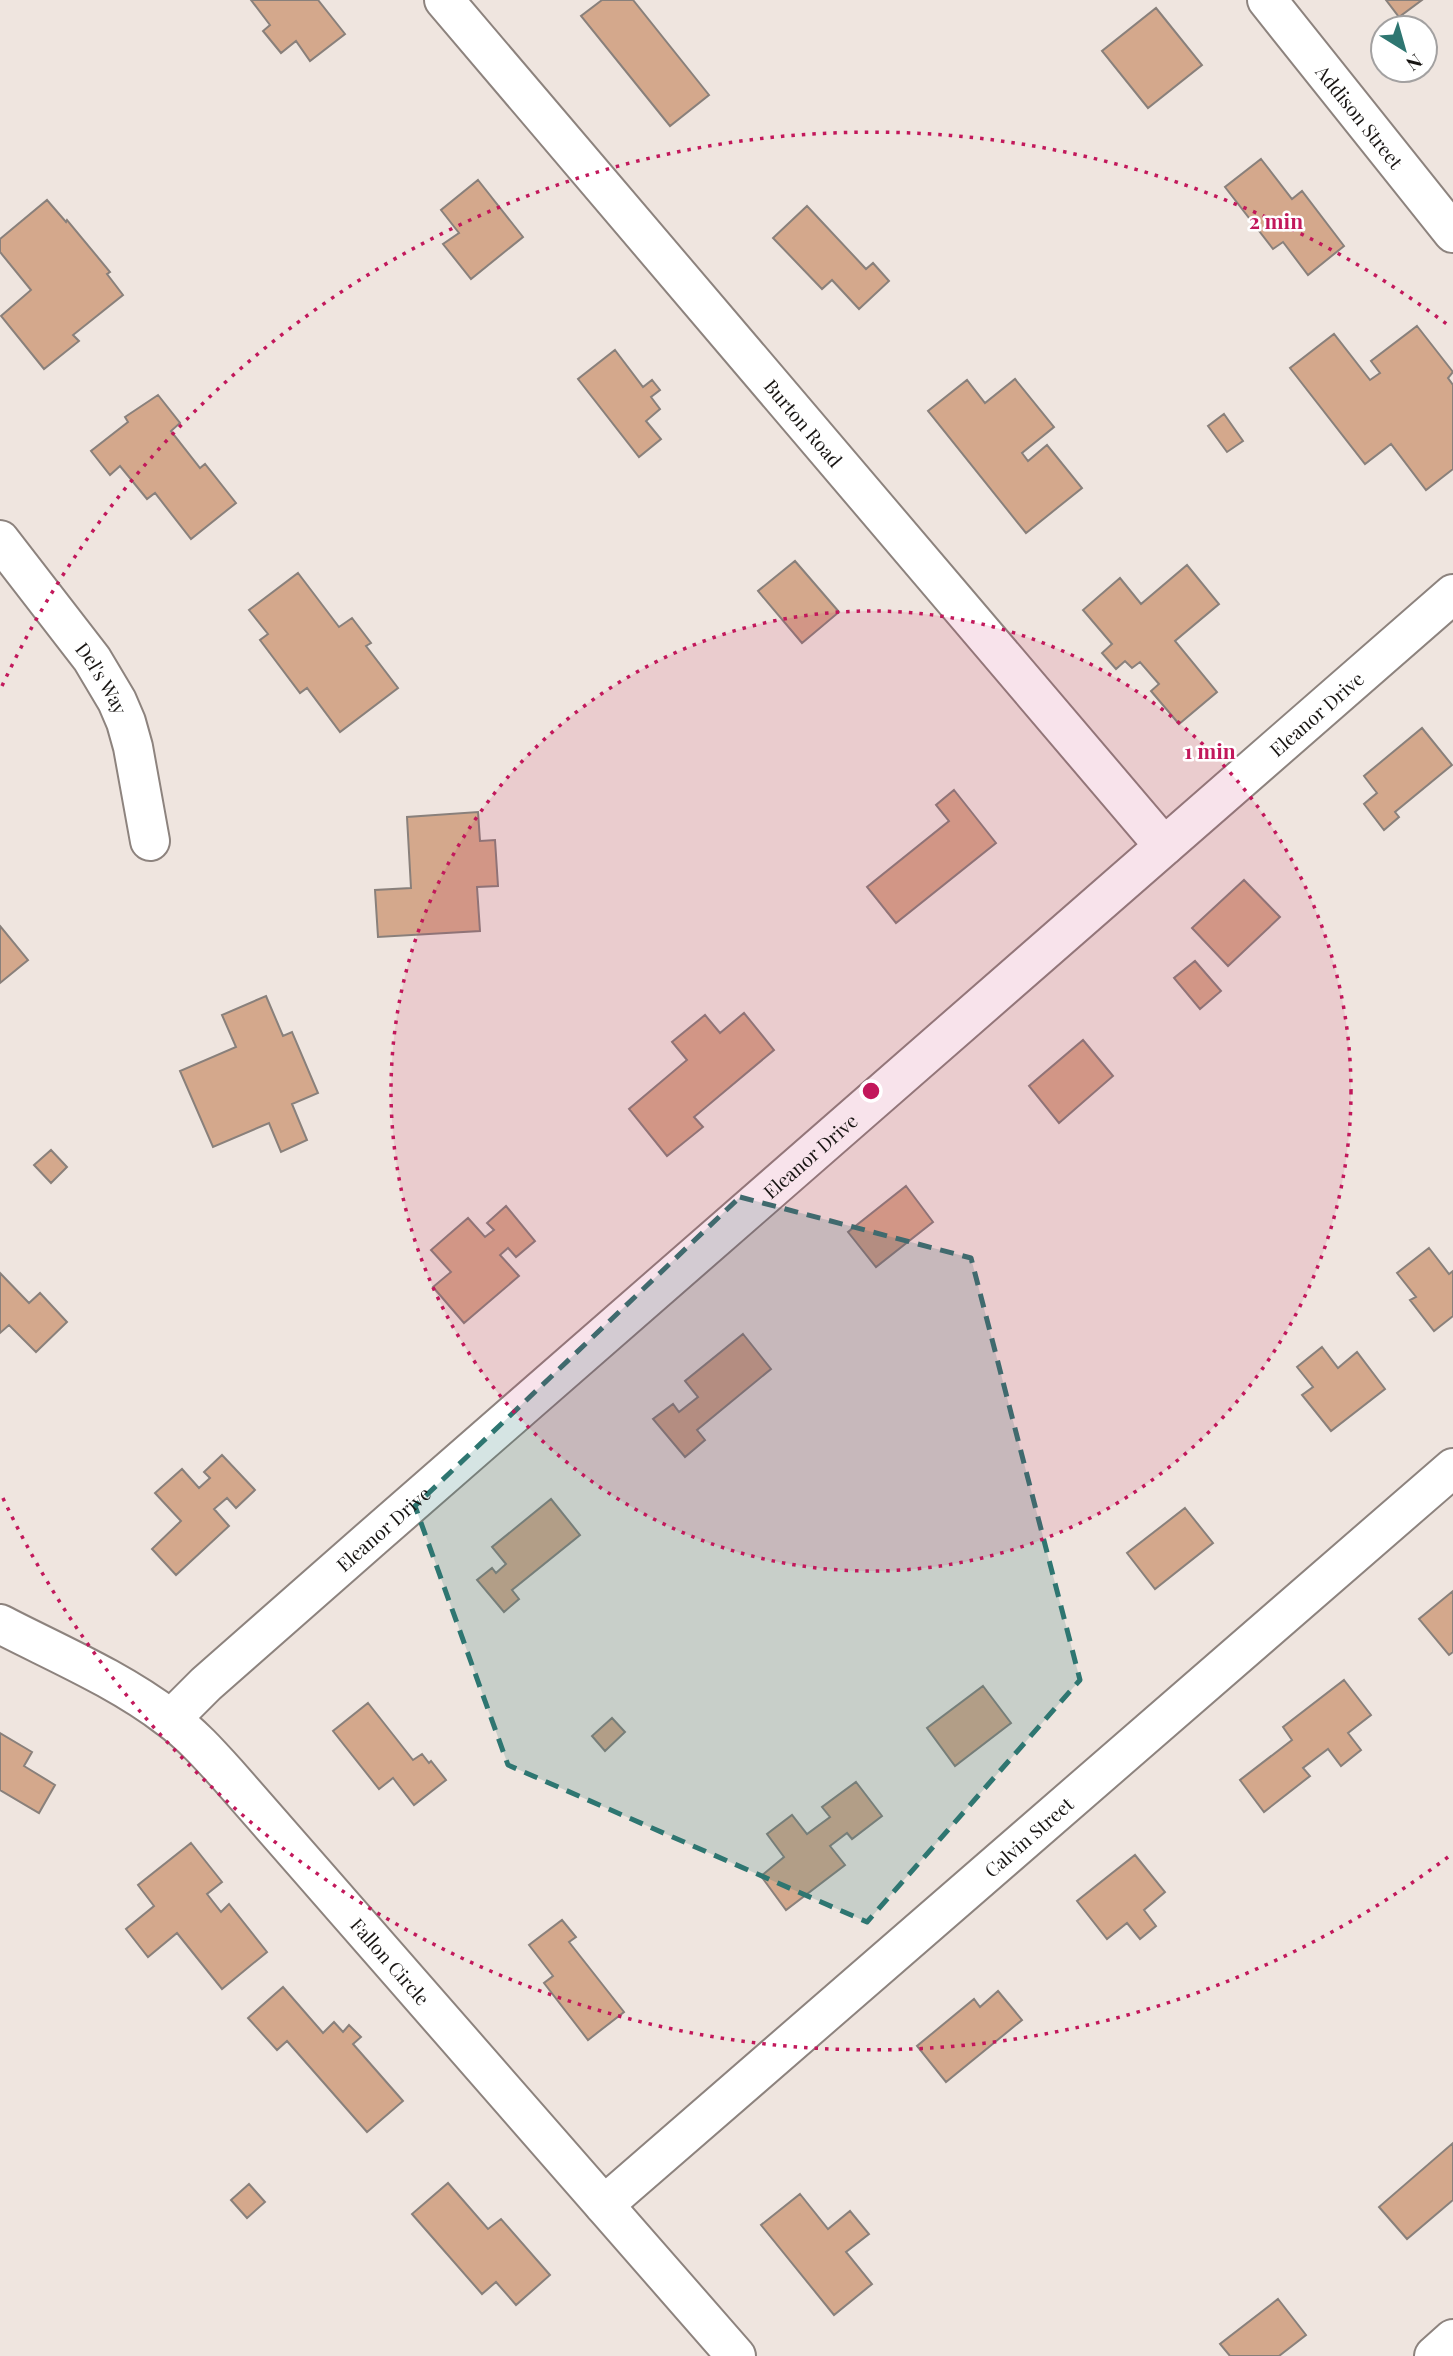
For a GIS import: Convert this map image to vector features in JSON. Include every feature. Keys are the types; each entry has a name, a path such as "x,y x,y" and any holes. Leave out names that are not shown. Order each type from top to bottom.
{"street":[{"name":"Burton Road","path":"444,0 1164,846"},
{"name":"Addison Street","path":"1267,0 1453,233"},
{"name":"Del's Way","path":"0,540 92,659 117,701 133,747 150,841"},
{"name":"Eleanor Drive","path":"171,1719 225,1667 1453,594"},
{"name":"Calvin Street","path":"604,2205 1453,1468"},
{"name":"Fallon Circle","path":"0,1624 128,1691 171,1719 191,1736 736,2356"},
{"path":"1434,2356 1453,2339"}],"highlighted area":[{"path":"740,1197 971,1258 1080,1680 867,1922 508,1765 415,1506"}],"building":[{"path":"251,0 318,0 345,34 310,61 296,41 281,53 263,31 270,25"},
{"path":"602,0 633,0 709,95 670,126 581,16"},
{"path":"1386,0 1422,0 1403,14 1397,14"},
{"path":"1156,8 1202,65 1148,108 1102,51"},
{"path":"1261,159 1292,199 1302,191 1344,246 1308,275 1283,242 1273,249 1225,187"},
{"path":"478,180 523,237 471,279 443,244 459,233 441,210"},
{"path":"47,200 110,272 107,274 123,295 73,335 79,341 44,369 1,316 31,290 0,252 0,239"},
{"path":"807,206 866,269 873,263 889,281 859,309 832,280 822,289 773,238"},
{"path":"1417,326 1453,372 1448,378 1453,385 1453,469 1426,490 1391,444 1365,464 1290,368 1334,334 1370,380 1380,373 1371,361"},
{"path":"615,350 643,387 652,380 660,390 651,397 660,409 646,421 661,439 639,457 578,379"},
{"path":"1015,379 1054,427 1022,453 1028,461 1047,445 1082,488 1026,533 928,411 967,380 985,403"},
{"path":"158,395 180,423 171,431 200,468 205,464 236,503 191,539 155,493 147,499 120,466 110,475 91,451 128,422 125,417"},
{"path":"1224,414 1243,441 1227,452 1208,426"},
{"path":"795,561 839,612 802,643 758,591"},
{"path":"1187,565 1219,604 1175,641 1217,692 1179,724 1151,691 1159,684 1140,662 1132,668 1125,661 1116,669 1102,653 1112,644 1083,610 1120,578 1141,604"},
{"path":"298,573 339,627 352,618 371,643 366,646 398,688 340,732 307,688 300,693 260,640 268,634 249,610"},
{"path":"1422,728 1452,765 1395,812 1399,817 1384,830 1364,804 1377,793 1364,776"},
{"path":"954,790 996,843 896,923 867,887 949,821 936,805"},
{"path":"478,812 480,841 495,840 498,886 477,887 480,931 378,937 375,890 411,888 407,817"},
{"path":"1244,880 1280,917 1228,966 1192,928"},
{"path":"0,926 28,960 0,983"},
{"path":"1195,961 1221,991 1200,1009 1174,978"},
{"path":"266,996 283,1036 292,1032 318,1093 292,1104 307,1140 281,1152 269,1123 213,1147 180,1071 236,1047 222,1015"},
{"path":"744,1013 774,1050 694,1117 703,1127 667,1156 629,1109 687,1060 672,1042 705,1015 720,1033"},
{"path":"1083,1040 1113,1076 1059,1123 1029,1086"},
{"path":"51,1150 67,1167 51,1183 34,1165"},
{"path":"906,1186 933,1222 876,1267 848,1232"},
{"path":"506,1206 535,1241 516,1257 508,1248 500,1255 519,1276 464,1323 433,1287 451,1272 431,1250 468,1218 485,1237 494,1230 487,1223"},
{"path":"1429,1248 1449,1274 1453,1271 1453,1316 1434,1331 1410,1300 1416,1297 1397,1273"},
{"path":"0,1273 29,1303 40,1293 67,1322 36,1352 9,1325 0,1333"},
{"path":"743,1334 771,1369 697,1430 705,1440 685,1457 653,1419 673,1404 679,1412 698,1397 685,1381"},
{"path":"1322,1347 1338,1368 1357,1352 1385,1389 1331,1431 1302,1395 1313,1387 1297,1367"},
{"path":"222,1455 255,1490 236,1508 227,1498 214,1509 229,1526 176,1575 152,1549 181,1521 155,1493 182,1469 199,1488 210,1478 204,1472"},
{"path":"551,1499 580,1535 512,1590 519,1599 504,1612 477,1580 492,1568 496,1573 506,1564 492,1547"},
{"path":"1185,1508 1213,1543 1155,1589 1127,1553"},
{"path":"1453,1591 1453,1652 1449,1655 1419,1619"},
{"path":"1344,1680 1371,1715 1348,1733 1361,1750 1341,1766 1328,1749 1303,1768 1310,1776 1264,1812 1240,1780 1292,1740 1283,1727"},
{"path":"983,1686 1011,1723 955,1766 927,1728"},
{"path":"368,1703 413,1760 422,1754 446,1780 414,1805 393,1778 379,1789 333,1731"},
{"path":"612,1718 625,1732 605,1751 592,1736"},
{"path":"0,1733 32,1752 24,1766 55,1785 39,1813 0,1790"},
{"path":"856,1782 882,1816 852,1839 847,1833 830,1846 845,1865 786,1910 761,1876 784,1857 767,1834 792,1815 807,1834 830,1817 822,1807"},
{"path":"191,1843 222,1882 207,1894 221,1912 229,1904 267,1952 222,1989 177,1933 148,1957 126,1929 154,1906 138,1885"},
{"path":"1135,1855 1165,1892 1144,1910 1156,1926 1140,1939 1127,1923 1107,1939 1077,1901"},
{"path":"562,1920 576,1937 569,1942 624,2012 588,2040 544,1983 553,1976 529,1945"},
{"path":"283,1987 323,2033 334,2022 343,2032 349,2025 361,2037 353,2044 403,2101 367,2132 287,2041 277,2050 248,2018"},
{"path":"998,1991 1022,2020 946,2082 917,2046 974,1999 980,2007"},
{"path":"1453,2143 1453,2200 1407,2239 1379,2207"},
{"path":"448,2183 488,2229 501,2219 550,2275 516,2305 496,2282 482,2294 412,2214"},
{"path":"249,2184 265,2202 247,2218 231,2200"},
{"path":"800,2194 828,2229 850,2211 869,2234 846,2252 872,2284 834,2315 761,2225"},
{"path":"1278,2299 1306,2335 1279,2356 1230,2356 1220,2344"}]}
